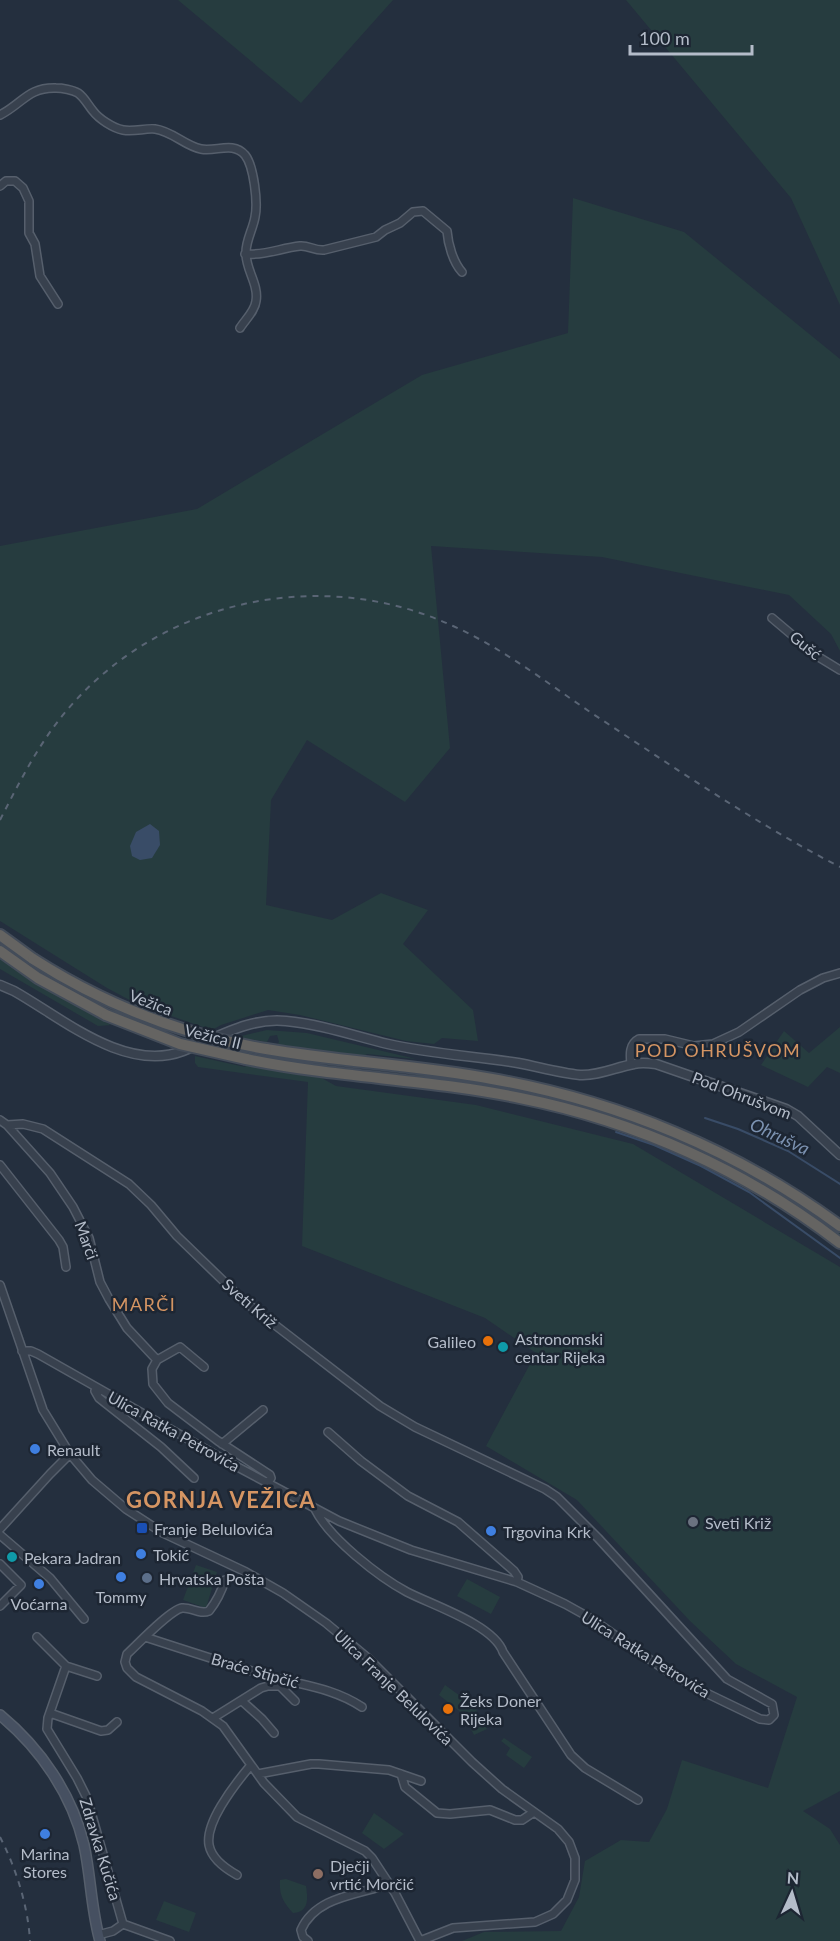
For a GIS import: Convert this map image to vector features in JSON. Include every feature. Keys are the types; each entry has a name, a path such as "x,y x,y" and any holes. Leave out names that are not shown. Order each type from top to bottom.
{"highway":[{"name":"Vežica","path":"0,934 33,959 85,990 143,1016 209,1037 266,1049 315,1057 417,1067 491,1078 552,1091 610,1108 683,1135 741,1163 794,1194"},
{"name":"Vežica II","path":"0,951 38,978 106,1015 180,1044 246,1059 306,1069 483,1091 553,1105 607,1120 685,1150 788,1206"},
{"path":"794,1194 821,1205 840,1218"},
{"path":"794,1194 840,1226"},
{"path":"788,1206 840,1243"},
{"path":"788,1206 804,1224 840,1251"}],"main road":[{"path":"0,1715 31,1744 45,1762 70,1806 84,1844 99,1938"}],"street":[{"path":"0,115 28,94 40,89 58,87 77,93 94,113 123,130 155,129 197,148 205,150 230,147 238,149 246,156 256,202 255,217 245,254 247,267 255,286 256,301 240,328"},
{"path":"0,186 6,181 15,182 23,188 26,194 29,201 29,233 34,244 40,276 58,304"},
{"path":"245,254 255,255 303,246 316,251 324,250 376,237 400,223 413,212 423,211 447,231 458,268 462,272"},
{"name":"Gušć","path":"772,618 817,656 840,670"},
{"name":"Pod Ohrušvom","path":"631,1064 632,1048 635,1041 639,1039 665,1039 694,1046 713,1044 739,1032 800,990 823,978 840,973"},
{"name":"Pod Ohrušvom","path":"0,986 14,991 106,1045 144,1056 181,1052 242,1026 277,1020 305,1024 438,1054 517,1063 579,1075 593,1075 631,1064 666,1066 786,1109 804,1121 840,1155"},
{"path":"0,1120 7,1125"},
{"name":"Sveti Križ","path":"7,1125 23,1124 43,1129 129,1184 151,1205 177,1236 244,1301 380,1406 415,1427 545,1489 557,1497 598,1538 723,1675 772,1704 774,1715"},
{"name":"Marči","path":"7,1125 50,1173 73,1207 89,1239 100,1282 113,1307 127,1328 157,1360"},
{"name":"Marči","path":"0,1165 59,1240 63,1247 66,1267"},
{"name":"Ulica Franje Belulovića","path":"0,1285 43,1410 70,1454 92,1480 121,1505 178,1542 246,1572 283,1593 326,1623 368,1658 502,1789 563,1834 575,1858 575,1880 572,1890 560,1909 535,1922 465,1926 442,1931 420,1941"},
{"path":"204,1367 180,1347 157,1360 152,1369 153,1384 169,1404 222,1444 270,1475 268,1483"},
{"name":"Ulica Ratka Petrovića","path":"22,1351 32,1351 38,1354 315,1509 411,1550 517,1582 591,1619 665,1670 702,1691 760,1719 769,1720 774,1715"},
{"name":"Ulica Ratka Petrovića","path":"97,1388 95,1393 99,1398 161,1447 194,1478"},
{"path":"222,1444 263,1410"},
{"name":"Ulica Ratka Petrovića","path":"328,1432 361,1461 408,1496 458,1522 514,1571 518,1577 517,1582"},
{"path":"0,1529 70,1454"},
{"name":"Ulica Ratka Petrovića","path":"315,1509 326,1528 384,1577 409,1593 473,1624 494,1637 571,1755 585,1768 638,1800"},
{"path":"0,1535 50,1578 84,1619"},
{"path":"0,1564 21,1585 0,1606"},
{"path":"225,1580 209,1611 186,1608 177,1610 127,1654 125,1658 127,1668 130,1672 213,1718 227,1731 278,1800 297,1817 365,1851 389,1884 420,1941"},
{"name":"Braće Stipčić","path":"145,1636 266,1675 334,1692 362,1707"},
{"path":"37,1637 66,1666 97,1676"},
{"name":"Zdravka Kučića","path":"66,1666 46,1729 87,1798 123,1924"},
{"name":"Braće Stipčić","path":"213,1718 261,1689 276,1686 285,1689 295,1701"},
{"name":"Braće Stipčić","path":"242,1701 274,1733"},
{"path":"50,1713 100,1731 108,1730 117,1722"},
{"path":"258,1774 310,1764 371,1767 421,1781"},
{"path":"237,1875 227,1869 212,1854 208,1836 213,1820 231,1789 251,1765"},
{"path":"401,1774 405,1787 437,1813 490,1810 515,1820 522,1820 534,1812"},
{"path":"308,1941 303,1937 301,1930 314,1911 324,1904 389,1884"},
{"path":"99,1938 123,1924 170,1941"}],"green space":[{"path":"178,0 393,0 301,103"},
{"path":"626,0 840,0 840,305 791,198"},
{"path":"573,198 684,232 840,359 840,651 831,634 789,595 602,557 431,546 450,748 405,802 307,740 271,800 266,905 332,920 381,893 428,910 403,944 473,1010 478,1041 442,1038 434,1044 406,1041 300,1015 268,1010 212,1030 139,1005 107,988 0,921 0,546 197,509 422,375 568,333"},
{"path":"0,959 54,994 111,1025 98,1026 0,969"},
{"path":"840,1027 840,1073 827,1067 808,1087 761,1065 784,1031 809,1053"},
{"path":"267,1030 307,1033 416,1059 367,1054 364,1056 277,1045 279,1042 277,1035 270,1036 267,1042 237,1037"},
{"path":"195,1056 245,1067 246,1064 318,1076 336,1086 476,1105 633,1144 840,1267 840,1791 803,1811 830,1829 840,1845 840,1941 462,1941 484,1932 561,1931 579,1897 585,1861 621,1840 649,1842 667,1809 682,1760 768,1788 797,1697 736,1664 690,1621 577,1500 486,1446 536,1353 485,1318 302,1246 308,1082 198,1067 195,1063"},
{"path":"415,1073 546,1095 631,1120 713,1154 762,1181 832,1227 840,1233 840,1236 752,1179 658,1133 570,1104 504,1090 416,1077"},
{"path":"196,1565 217,1572 206,1608 183,1600"},
{"path":"467,1579 500,1597 491,1614 457,1596"},
{"path":"445,1685 474,1706 487,1729 474,1735 463,1714 439,1695"},
{"path":"504,1738 532,1757 524,1768 506,1755 510,1748 501,1741"},
{"path":"374,1813 404,1834 384,1849 362,1833"},
{"path":"286,1879 306,1886 306,1904 298,1912 293,1913 282,1898 280,1880"},
{"path":"164,1901 196,1913 189,1932 156,1920"}],"water":[{"path":"150,824 159,831 160,845 152,858 140,860 132,856 130,846 136,832"}],"waterway":[{"name":"Ohrušva","path":"705,1118 738,1129 788,1151 840,1184"},
{"path":"616,1132 654,1145 701,1166 749,1192 840,1258"}],"railway":[{"path":"0,820 34,757 64,713 114,665 157,637 204,616 252,602 303,596 354,598 404,608 453,626 489,644 713,793 840,867"},
{"path":"0,1837 20,1888 27,1914 30,1941"}],"place":[{"name":"Galileo","path":"488,1341"},
{"name":"Astronomski centar Rijeka","path":"503,1347"},
{"name":"Renault","path":"35,1449"},
{"name":"Sveti Križ","path":"693,1522"},
{"name":"Franje Belulovića","path":"142,1528"},
{"name":"Trgovina Krk","path":"491,1531"},
{"name":"Tokić","path":"141,1554"},
{"name":"Pekara Jadran","path":"12,1557"},
{"name":"Tommy","path":"121,1577"},
{"name":"Hrvatska Pošta","path":"147,1578"},
{"name":"Voćarna","path":"39,1584"},
{"name":"Žeks Doner Rijeka","path":"448,1709"},
{"name":"Marina Stores","path":"45,1834"},
{"name":"Dječji vrtić Morčić","path":"318,1874"}],"district":[{"name":"POD OHRUŠVOM","path":"718,1050"},
{"name":"MARČI","path":"144,1304"},
{"name":"GORNJA VEŽICA","path":"221,1499"}]}
